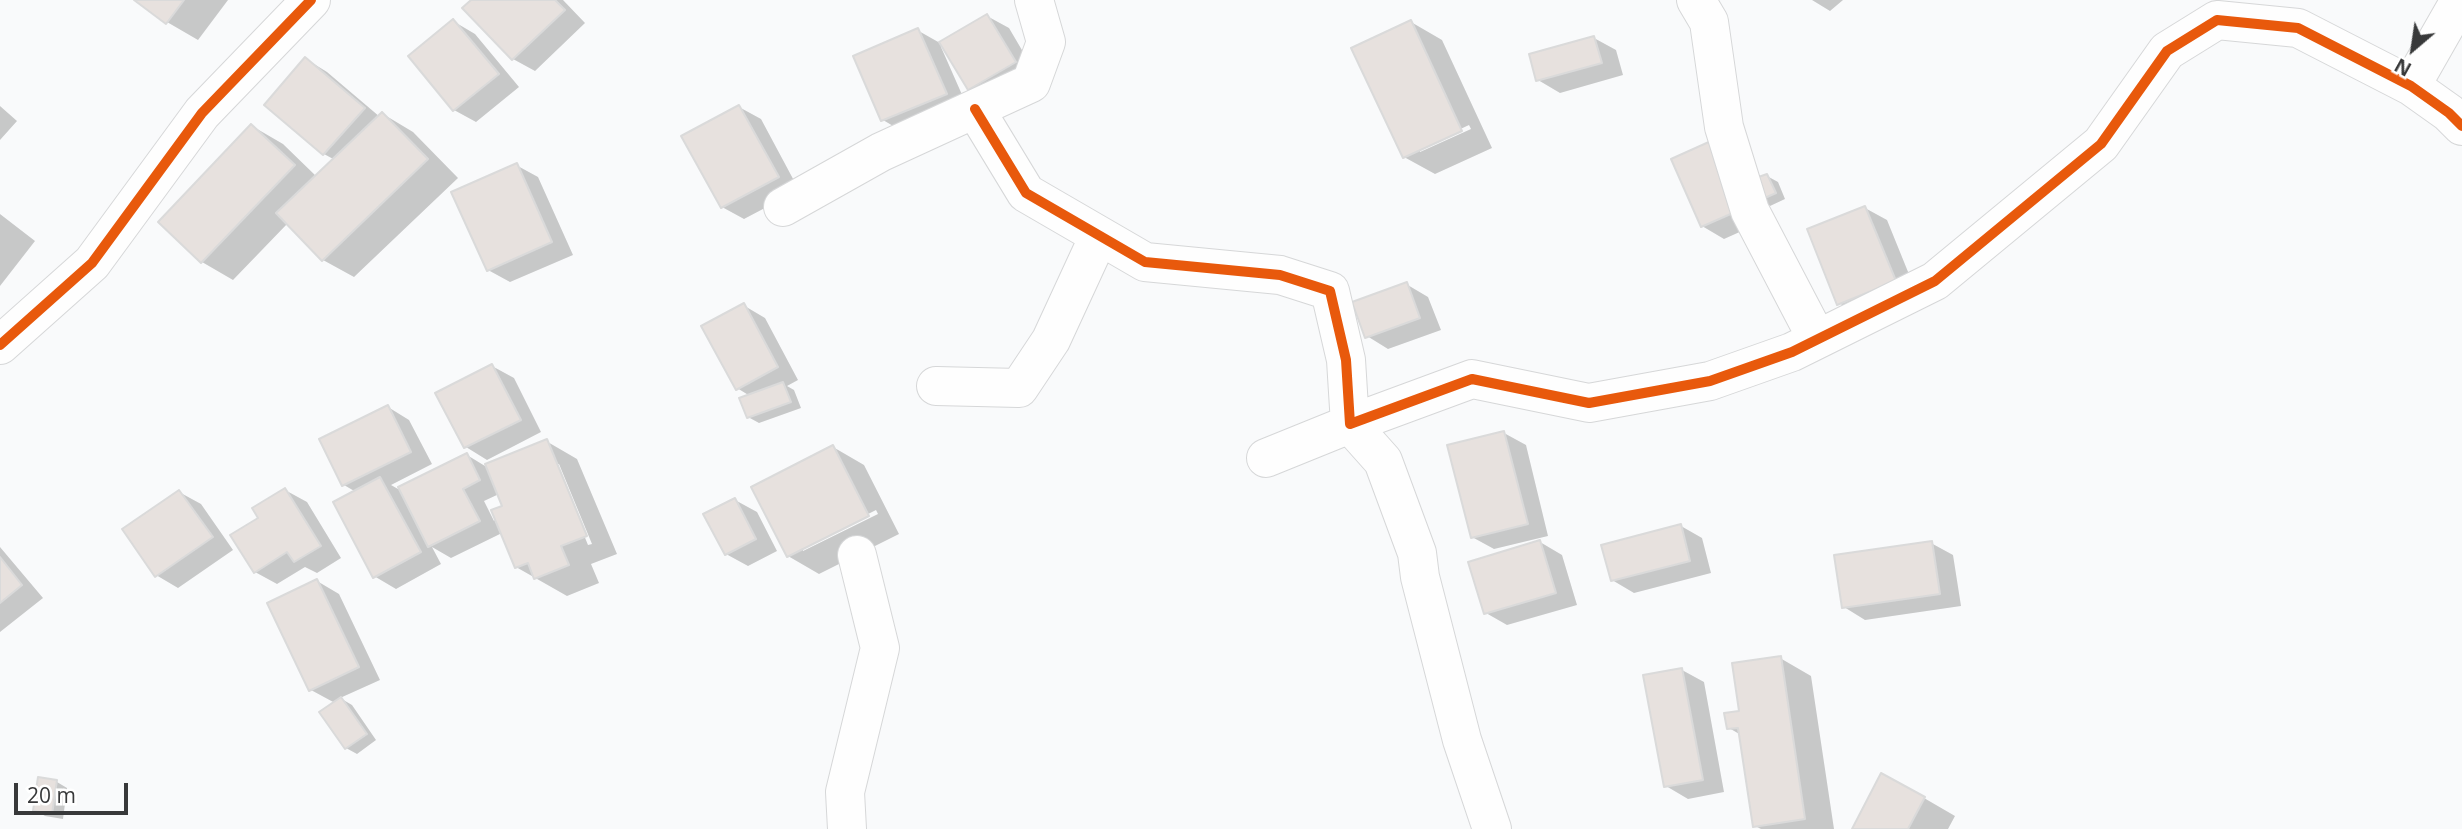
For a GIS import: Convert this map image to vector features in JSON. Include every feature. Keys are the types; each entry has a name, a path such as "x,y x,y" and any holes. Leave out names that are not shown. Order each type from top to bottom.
{"street":[{"path":"0,345 92,263 202,113 311,0"},
{"path":"783,207 881,152 1031,83 1046,42 1034,0"},
{"path":"1696,0 1709,22 1724,127 1750,211 1817,339"},
{"path":"2411,86 2462,1"},
{"path":"1266,458 1472,379 1590,403 1710,381 1792,352 1935,281 2101,144 2167,51 2219,10 2298,28 2411,86 2449,113 2462,127"},
{"path":"975,109 1026,193 1145,262 1280,275 1330,291 1346,360 1350,424 1383,461 1417,553 1420,577 1462,740 1492,829"},
{"path":"936,386 1020,388 1051,340 1099,236"},
{"path":"847,829 845,792 880,648 857,555"}],"building":[{"path":"134,0 184,0 166,24"},
{"path":"471,0 555,0 565,10 512,60 462,8"},
{"path":"987,14 1016,62 968,90 939,42"},
{"path":"453,19 499,74 453,111 408,56"},
{"path":"1411,20 1462,131 1403,158 1351,48"},
{"path":"918,28 947,94 881,121 853,56"},
{"path":"1594,36 1602,63 1536,81 1529,54"},
{"path":"305,57 365,108 323,155 264,105"},
{"path":"739,105 779,177 721,208 681,136"},
{"path":"382,112 428,159 322,261 276,213"},
{"path":"251,124 295,165 201,263 158,222"},
{"path":"1711,141 1742,209 1701,227 1671,159"},
{"path":"517,163 552,242 487,271 451,192"},
{"path":"1767,174 1776,193 1758,201 1750,180"},
{"path":"1865,206 1896,281 1837,305 1807,229"},
{"path":"1407,282 1420,318 1365,338 1352,302"},
{"path":"744,303 778,367 736,390 701,326"},
{"path":"492,364 521,420 464,448 435,393"},
{"path":"783,382 791,402 747,418 739,398"},
{"path":"388,405 411,452 342,486 319,439"},
{"path":"1504,431 1528,524 1471,538 1447,445"},
{"path":"547,439 587,536 561,546 569,565 534,579 528,563 515,568 491,510 502,506 485,464"},
{"path":"833,445 869,516 787,557 751,487"},
{"path":"467,453 480,480 463,489 480,521 428,547 398,487"},
{"path":"380,477 421,552 373,578 333,502"},
{"path":"285,488 321,546 294,562 287,552 254,573 230,535 258,518 252,508"},
{"path":"179,490 213,537 155,577 122,529"},
{"path":"735,498 756,539 725,555 703,514"},
{"path":"1681,524 1690,561 1611,581 1601,545"},
{"path":"1540,540 1556,593 1484,614 1468,562"},
{"path":"1932,541 1940,594 1842,608 1834,555"},
{"path":"0,557 22,585 0,603"},
{"path":"317,579 359,667 309,691 267,603"},
{"path":"1781,656 1805,819 1753,827 1738,728 1727,729 1724,713 1739,711 1732,663"},
{"path":"1682,668 1703,780 1664,787 1643,675"},
{"path":"341,697 367,734 345,749 319,712"},
{"path":"1881,773 1925,797 1908,829 1852,829"},
{"path":"38,777 57,780 52,814 33,811"}],"cycle path":[{"path":"0,345 92,263 202,113 311,0"},
{"path":"975,109 1026,193 1145,262 1280,275 1330,291 1346,360 1350,424 1472,379 1589,403 1710,381 1792,352 1935,281 2101,144 2167,51 2217,20 2298,28 2411,86 2449,113 2462,126"}]}
